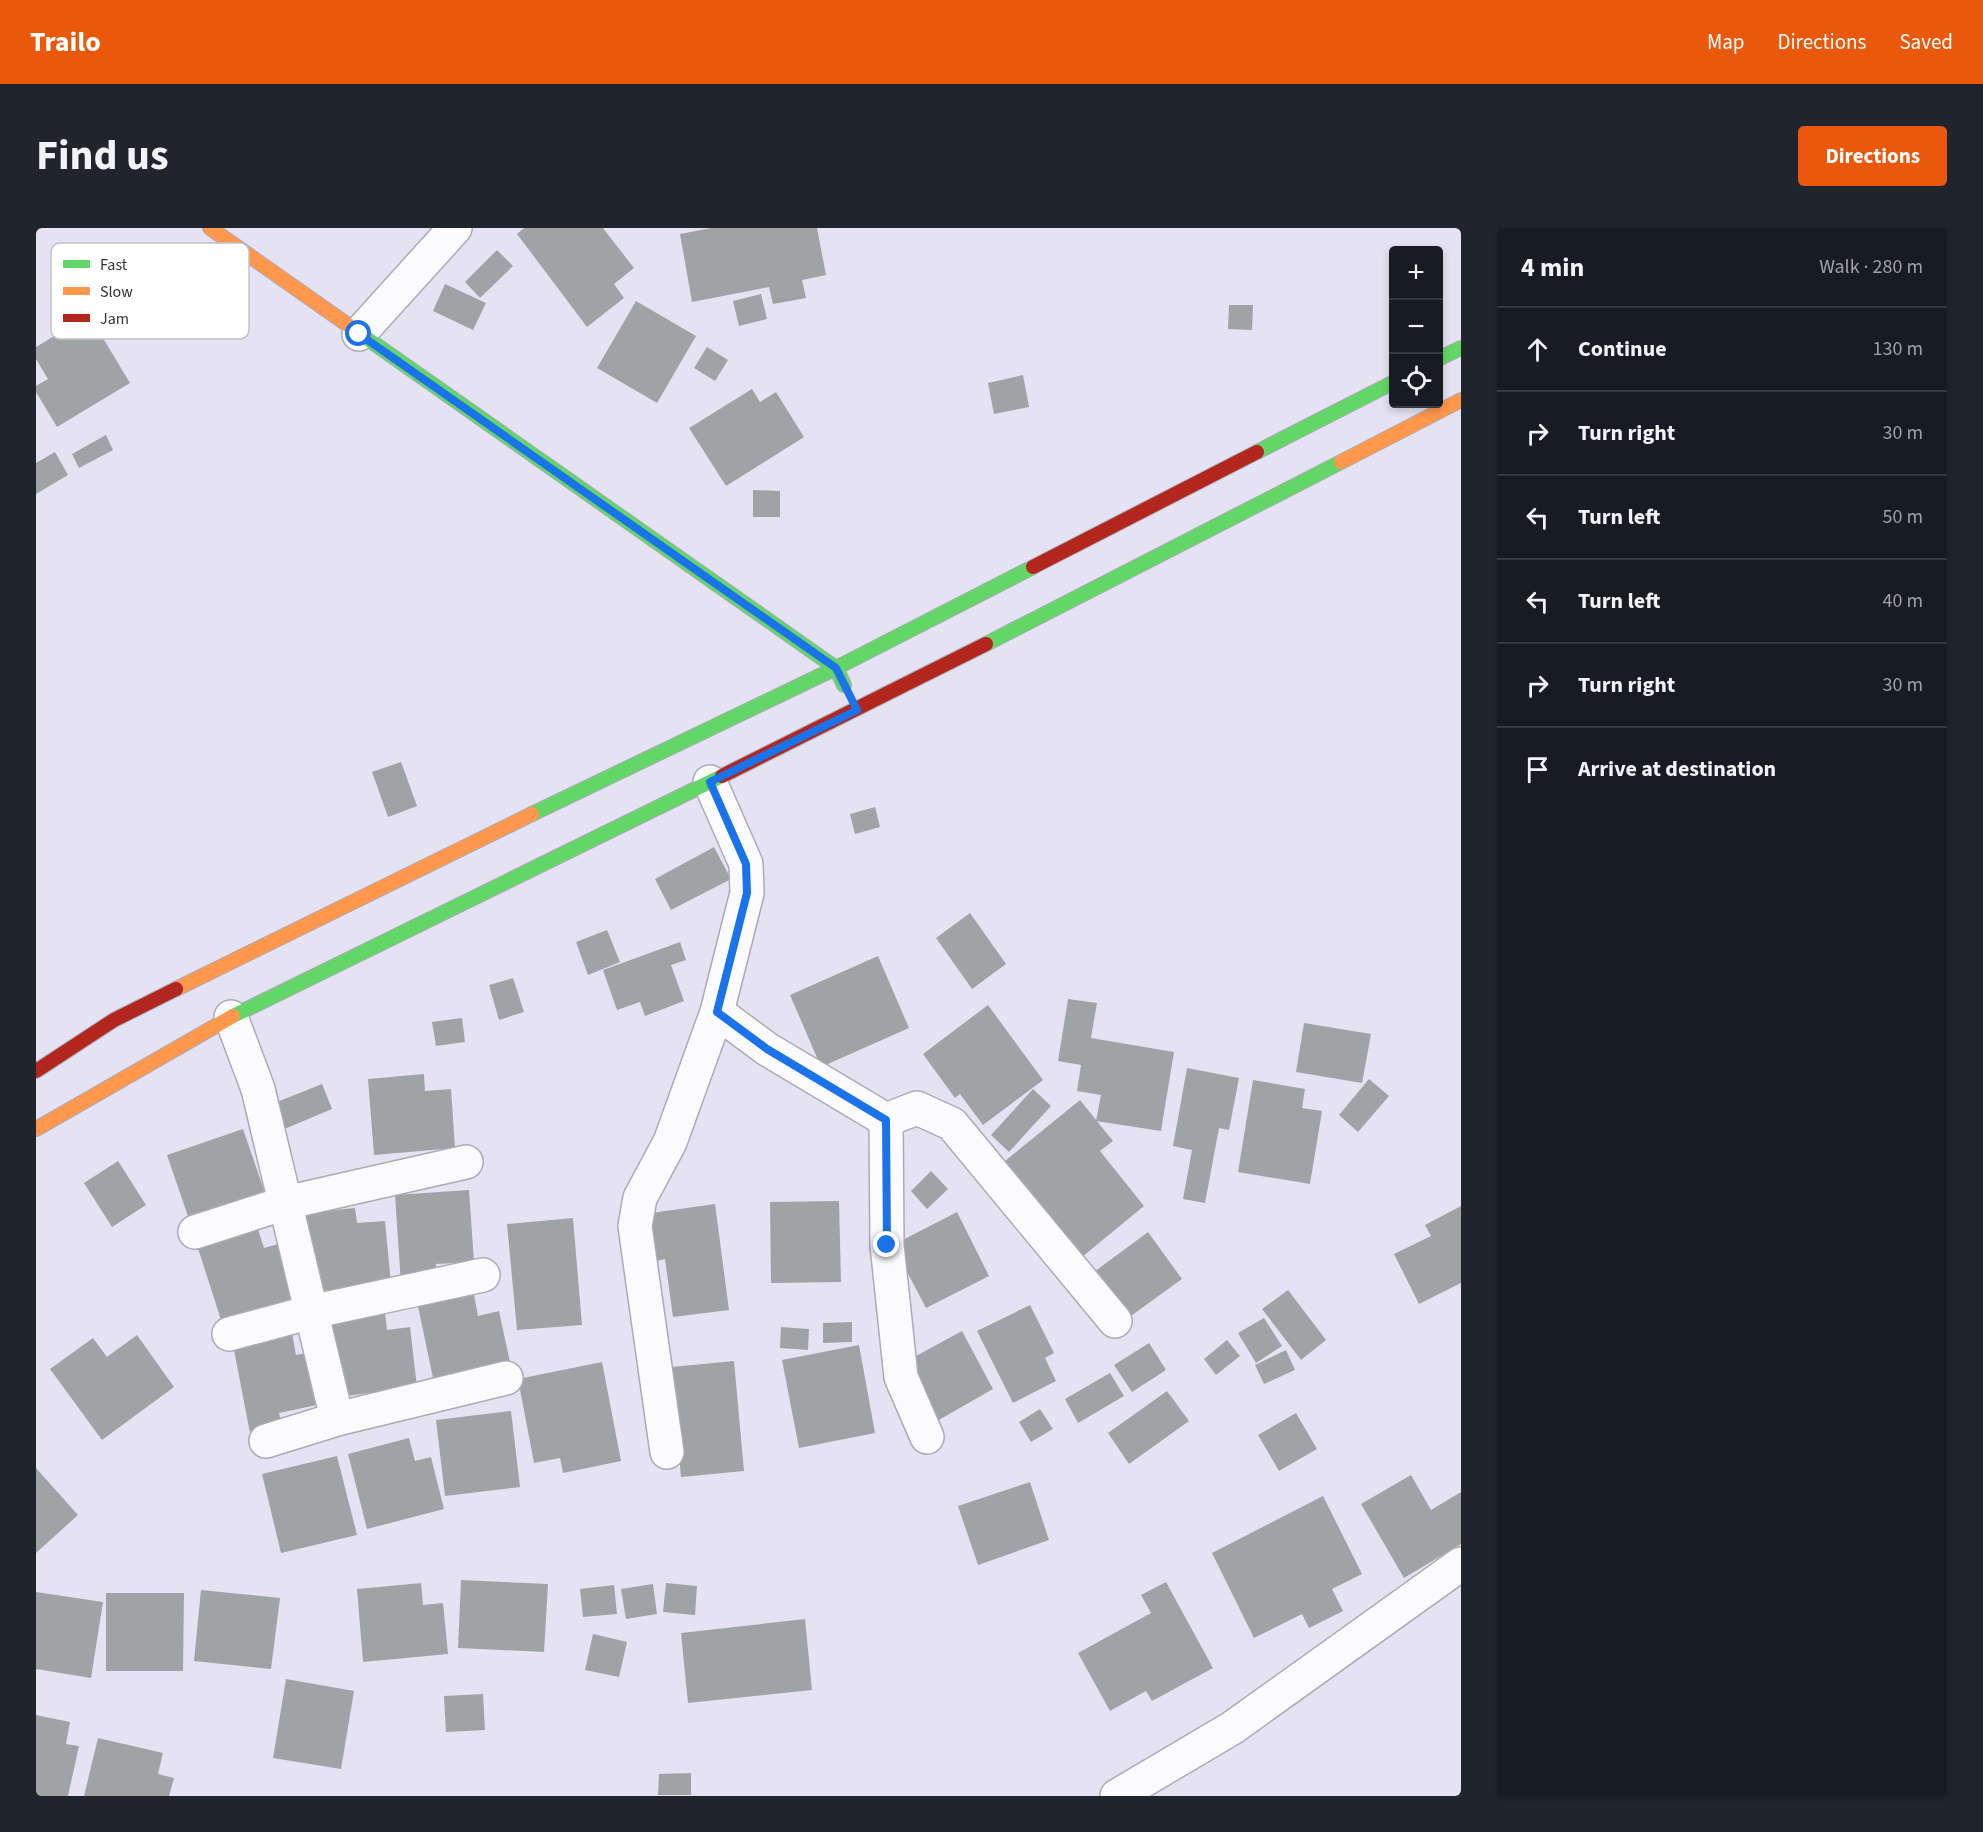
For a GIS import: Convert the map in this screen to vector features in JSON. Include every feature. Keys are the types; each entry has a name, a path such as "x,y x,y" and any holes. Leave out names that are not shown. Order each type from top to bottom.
{"street":[{"path":"210,228 231,243"},
{"path":"359,334 455,228"},
{"path":"249,256 836,668 857,710"},
{"path":"1443,357 1461,348"},
{"path":"36,1071 114,1020 836,668 1389,385"},
{"path":"36,1128 231,1017 857,710 1461,400"},
{"path":"667,1452 635,1226 640,1198 670,1142 717,1012 747,893 746,864 710,782"},
{"path":"717,1012 767,1049 886,1120"},
{"path":"231,1017 258,1089 337,1419"},
{"path":"886,1120 917,1108 952,1124 1115,1321"},
{"path":"886,1120 887,1245 902,1377 927,1437"},
{"path":"195,1232 285,1203 466,1162"},
{"path":"229,1334 311,1312 483,1275"},
{"path":"266,1441 337,1419 506,1378"},
{"path":"1117,1796 1232,1728 1461,1564"}],"building":[{"path":"524,228 603,228 634,268 614,284 624,298 587,327 517,234"},
{"path":"711,228 817,228 826,275 802,280 806,298 773,304 769,287 692,302 680,234"},
{"path":"497,250 513,266 480,298 465,282"},
{"path":"445,284 486,303 473,330 433,311"},
{"path":"761,294 767,319 739,326 733,301"},
{"path":"636,301 696,336 657,403 597,368"},
{"path":"1229,305 1253,305 1252,330 1228,329"},
{"path":"51,338 103,339 130,383 57,427 36,392 36,386 48,379 36,359 36,347"},
{"path":"707,347 728,360 715,381 694,368"},
{"path":"1023,375 1029,407 994,414 988,383"},
{"path":"752,389 760,402 776,392 804,437 726,486 689,428"},
{"path":"106,435 113,450 79,468 72,454"},
{"path":"55,452 68,475 36,494 36,463"},
{"path":"753,490 780,491 780,517 753,517"},
{"path":"401,762 417,806 388,817 372,772"},
{"path":"875,807 880,827 855,834 850,814"},
{"path":"714,847 731,879 671,910 655,879"},
{"path":"970,913 1006,964 972,989 936,938"},
{"path":"607,930 620,962 588,975 576,942"},
{"path":"680,942 686,960 671,965 684,1001 645,1016 640,1002 617,1010 603,970"},
{"path":"878,956 909,1028 821,1067 790,995"},
{"path":"513,978 524,1012 499,1020 489,985"},
{"path":"1068,999 1097,1003 1091,1038 1174,1052 1161,1131 1096,1121 1101,1095 1077,1091 1081,1065 1058,1061"},
{"path":"988,1005 1043,1080 983,1125 960,1094 955,1098 923,1054"},
{"path":"462,1018 465,1042 436,1046 432,1022"},
{"path":"1304,1023 1371,1034 1362,1083 1296,1072"},
{"path":"1187,1068 1239,1078 1229,1130 1219,1128 1205,1203 1183,1199 1192,1150 1173,1146"},
{"path":"424,1074 425,1091 451,1089 455,1148 374,1155 368,1079"},
{"path":"1369,1079 1389,1096 1358,1132 1339,1115"},
{"path":"1253,1080 1305,1089 1302,1108 1322,1111 1310,1184 1238,1172"},
{"path":"322,1084 332,1109 282,1130 272,1104"},
{"path":"1033,1089 1051,1106 1009,1152 991,1135"},
{"path":"1080,1100 1113,1141 1100,1151 1144,1206 1082,1257 1005,1161"},
{"path":"243,1129 268,1202 192,1228 167,1155"},
{"path":"118,1161 146,1205 112,1227 84,1183"},
{"path":"931,1171 948,1189 927,1209 911,1191"},
{"path":"469,1190 474,1262 436,1264 437,1282 401,1284 395,1195"},
{"path":"839,1201 841,1282 771,1283 770,1202"},
{"path":"715,1204 729,1310 673,1317 665,1259 657,1261 651,1213"},
{"path":"1461,1206 1461,1283 1419,1304 1394,1254 1431,1236 1425,1225"},
{"path":"355,1208 357,1223 385,1221 391,1284 310,1292 302,1213"},
{"path":"957,1212 989,1276 926,1308 893,1245"},
{"path":"573,1218 582,1325 517,1330 507,1224"},
{"path":"256,1223 264,1248 282,1243 299,1297 222,1323 196,1242"},
{"path":"1148,1232 1182,1279 1128,1318 1094,1272"},
{"path":"1288,1290 1326,1340 1301,1360 1262,1309"},
{"path":"474,1295 478,1316 499,1311 511,1367 434,1383 418,1306"},
{"path":"1030,1305 1054,1353 1045,1358 1056,1381 1013,1403 977,1331"},
{"path":"385,1312 387,1330 410,1327 417,1387 338,1397 328,1319"},
{"path":"1264,1318 1282,1346 1256,1363 1238,1333"},
{"path":"852,1322 852,1342 823,1343 823,1323"},
{"path":"781,1327 809,1329 808,1350 780,1348"},
{"path":"962,1331 993,1389 937,1421 905,1362"},
{"path":"292,1333 296,1355 316,1351 326,1403 279,1413 282,1426 250,1433 233,1345"},
{"path":"137,1335 174,1387 102,1440 50,1369 93,1338 107,1357"},
{"path":"1227,1340 1240,1356 1216,1375 1204,1359"},
{"path":"1149,1343 1166,1370 1132,1392 1114,1365"},
{"path":"859,1345 875,1433 799,1448 782,1360"},
{"path":"1286,1350 1295,1370 1264,1384 1255,1365"},
{"path":"734,1361 744,1471 681,1477 671,1367"},
{"path":"602,1362 621,1461 563,1473 560,1458 534,1463 518,1379"},
{"path":"1110,1373 1124,1396 1078,1423 1065,1399"},
{"path":"1167,1391 1189,1421 1129,1464 1108,1433"},
{"path":"1040,1409 1053,1429 1031,1442 1019,1422"},
{"path":"511,1411 520,1487 445,1496 436,1420"},
{"path":"1296,1413 1317,1449 1279,1471 1258,1435"},
{"path":"409,1438 415,1461 431,1457 444,1509 367,1529 348,1454"},
{"path":"337,1456 357,1535 281,1553 262,1474"},
{"path":"36,1468 78,1515 36,1553"},
{"path":"1411,1475 1431,1510 1461,1492 1461,1544 1404,1578 1361,1504"},
{"path":"1030,1482 1049,1540 978,1565 958,1506"},
{"path":"1323,1496 1362,1574 1332,1589 1343,1611 1309,1628 1302,1614 1254,1638 1212,1553"},
{"path":"461,1580 548,1584 544,1652 458,1648"},
{"path":"1166,1582 1213,1668 1152,1701 1146,1691 1110,1711 1078,1653 1151,1613 1141,1595"},
{"path":"421,1583 423,1605 443,1603 448,1654 363,1662 357,1589"},
{"path":"666,1583 697,1586 695,1615 663,1612"},
{"path":"653,1584 657,1614 626,1619 621,1589"},
{"path":"614,1585 617,1614 583,1617 580,1589"},
{"path":"201,1590 280,1598 271,1669 194,1661"},
{"path":"36,1592 103,1602 91,1678 36,1669"},
{"path":"106,1593 184,1593 183,1671 106,1671"},
{"path":"805,1619 812,1690 688,1703 681,1633"},
{"path":"593,1634 627,1642 619,1677 585,1670"},
{"path":"286,1679 354,1691 341,1769 273,1758"},
{"path":"483,1694 485,1730 446,1732 444,1696"},
{"path":"36,1715 70,1722 66,1744 79,1746 68,1796 36,1796"},
{"path":"98,1738 163,1753 158,1774 174,1778 169,1796 84,1796"},
{"path":"691,1773 691,1795 658,1795 659,1774"}],"traffic: fast":[{"path":"365,337 836,668 844,685"},
{"path":"1443,357 1461,348"},
{"path":"1257,452 1389,385"},
{"path":"986,644 1341,462"},
{"path":"532,814 836,668 1033,567"},
{"path":"233,1016 722,776"}],"traffic: slow":[{"path":"210,228 231,243"},
{"path":"249,255 365,337"},
{"path":"1341,462 1461,400"},
{"path":"176,989 532,814"},
{"path":"36,1129 233,1016"}],"traffic: jam":[{"path":"1033,567 1257,452"},
{"path":"722,776 986,644"},
{"path":"36,1071 114,1020 176,989"}],"route":[{"path":"359,334 836,668 857,710 710,782 746,864 747,893 717,1012 767,1049 886,1120 887,1245"}]}
